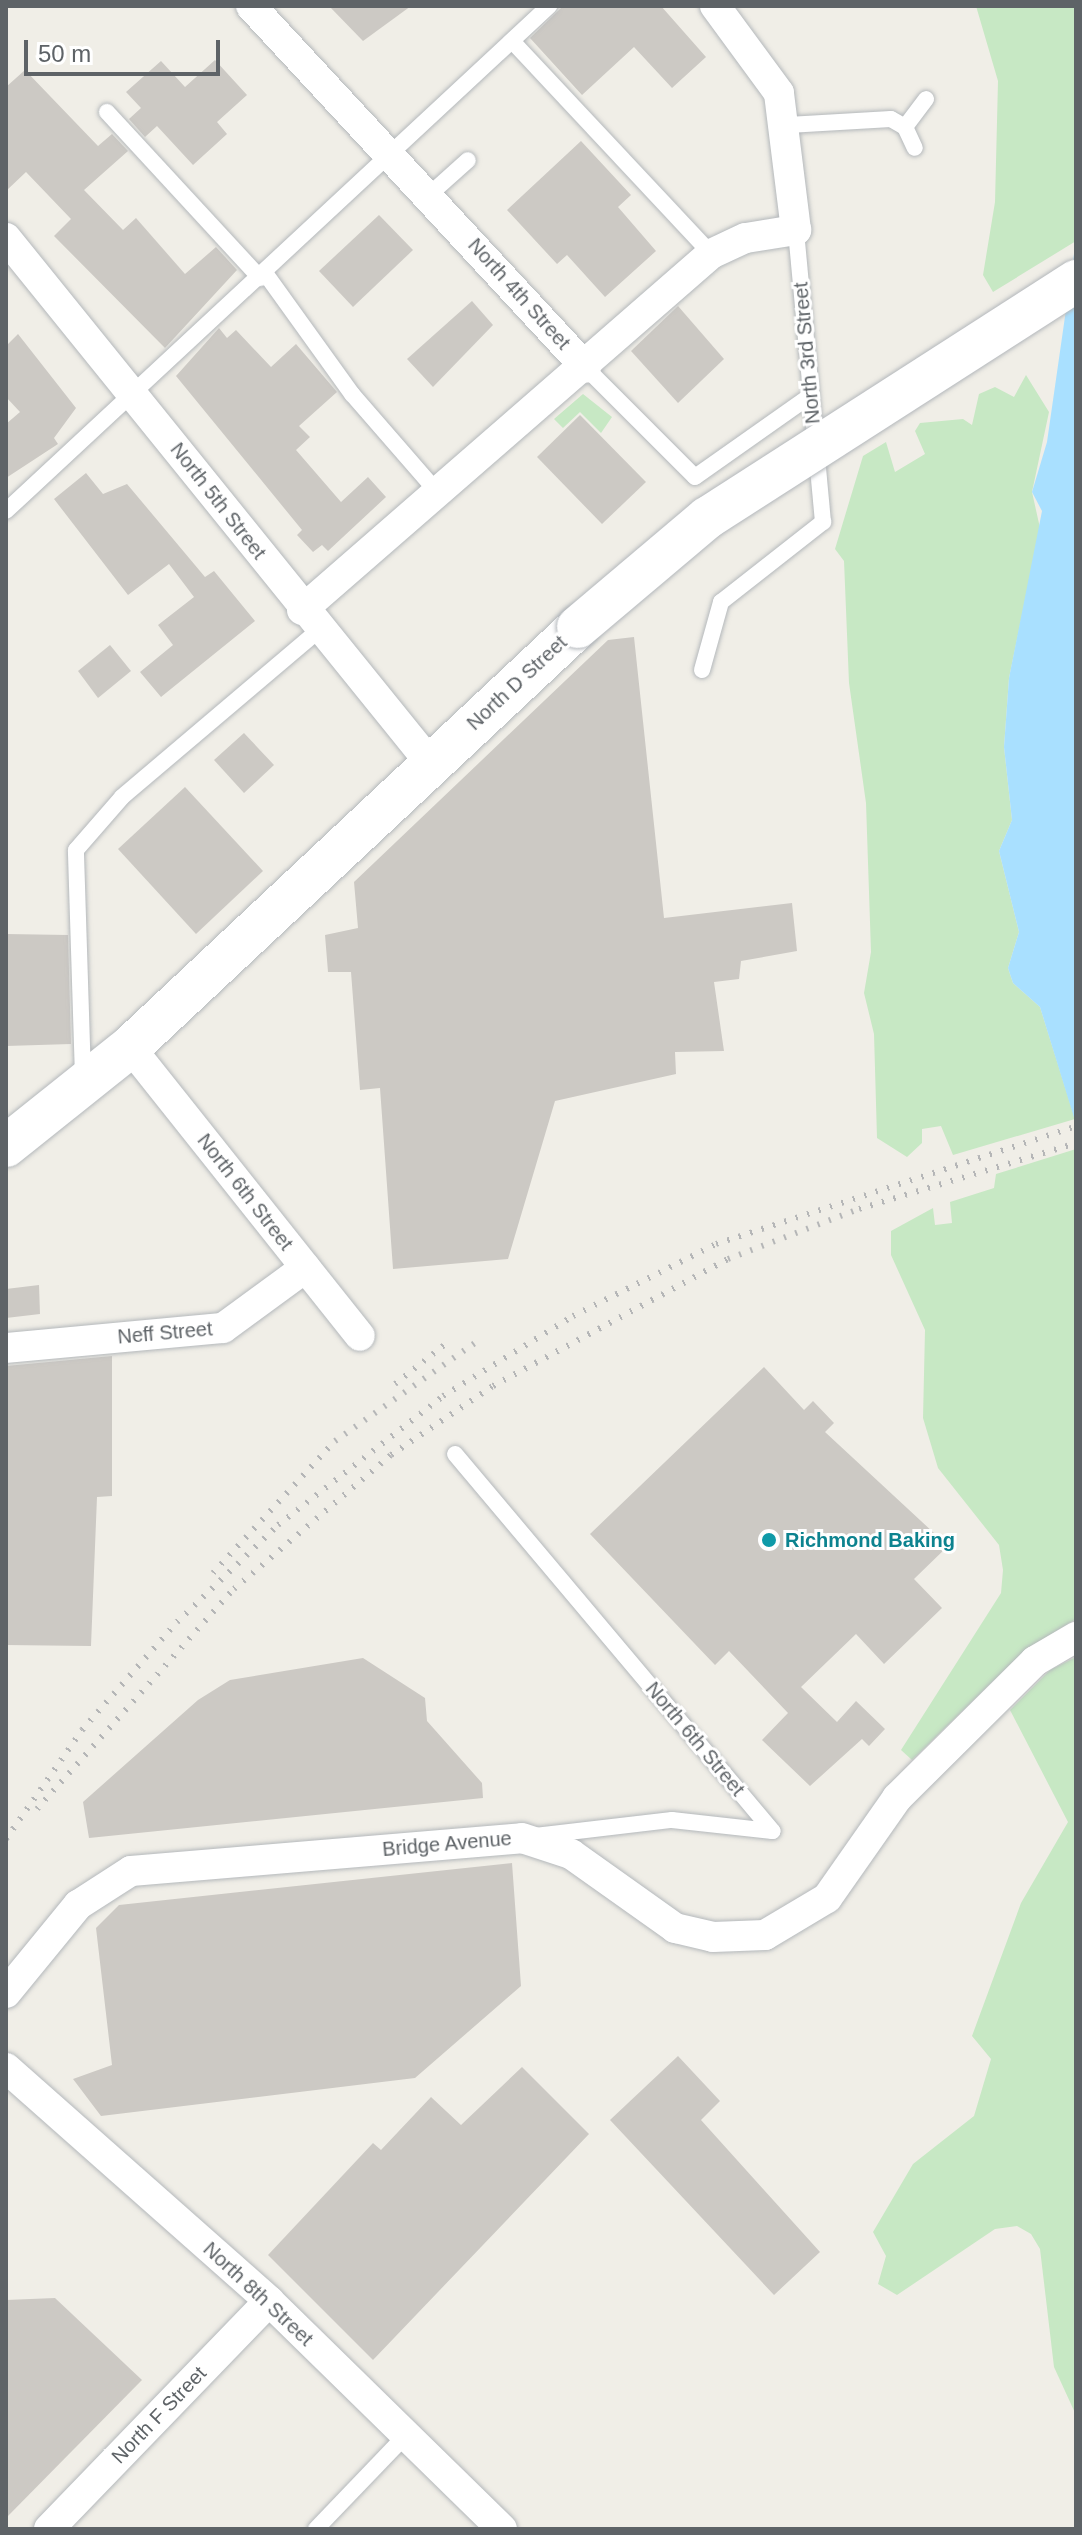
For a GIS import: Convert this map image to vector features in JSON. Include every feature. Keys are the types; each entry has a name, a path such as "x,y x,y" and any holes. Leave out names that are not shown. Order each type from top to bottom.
{"street":[{"name":"North 3rd Street","path":"715,6 771,77 788,125 796,230"},
{"name":"North 4th Street","path":"259,9 586,368"},
{"path":"310,620 439,494 586,368 711,254 746,238 796,230"},
{"name":"North 5th Street","path":"6,238 136,397 310,620 431,764"},
{"name":"North D Street","path":"11,1139 130,1047 578,627 707,518 1076,281"},
{"name":"North 6th Street","path":"130,1047 360,1336"},
{"name":"Neff Street","path":"6,1348 223,1328 305,1268"},
{"name":"Bridge Avenue","path":"6,1993 78,1905 131,1871 522,1838 571,1854 675,1928 713,1937 776,1931 827,1898 897,1798 1025,1671 1076,1637"},
{"name":"North 8th Street","path":"6,2068 269,2301 502,2529"},
{"name":"North F Street","path":"49,2529 269,2301"}],"lane":[{"path":"6,511 136,397 390,152 549,6"},
{"path":"512,41 711,254"},
{"path":"905,127 926,99"},
{"path":"107,112 262,275 352,394 439,494"},
{"path":"788,125 882,119 905,127 915,148"},
{"path":"429,195 468,160"},
{"name":"North 3rd Street","path":"702,670 721,602 823,522 796,230"},
{"name":"North 4th Street","path":"586,368 695,477 810,396"},
{"path":"84,1084 76,850 122,797 310,620"},
{"name":"North 6th Street","path":"455,1454 772,1831 672,1820 522,1838"},
{"path":"316,2529 406,2435"}],"green space":[{"path":"976,6 1076,6 1076,241 993,292 983,275 995,202 998,81"},
{"path":"1026,375 1049,412 1032,492 1040,528 1009,678 1004,747 1012,820 999,851 1019,932 1008,968 1013,983 1040,1007 1075,1119 953,1155 941,1126 922,1129 922,1143 907,1157 877,1138 874,1034 864,993 871,952 866,803 849,683 844,561 835,549 863,456 886,442 895,472 925,454 915,431 920,423 963,419 972,425 979,394 995,387 1014,397"},
{"path":"583,394 612,417 601,433 580,412 563,428 554,419"},
{"path":"1076,1149 1076,1619 1024,1651 912,1760 901,1750 1001,1593 1003,1570 999,1545 938,1468 923,1418 925,1330 891,1255 891,1231 933,1208 935,1225 952,1223 950,1202 994,1188 996,1174"},
{"path":"1076,1657 1076,2415 1054,2367 1040,2249 1031,2234 1017,2226 995,2229 897,2295 878,2284 886,2256 873,2232 913,2164 974,2116 991,2059 972,2036 1021,1903 1068,1822 1010,1710 1050,1670"}],"water":[{"path":"1076,240 1076,1124 1040,1007 1013,983 1008,968 1019,932 999,851 1012,820 1004,747 1009,678 1042,511 1032,492 1047,442"}],"building":[{"path":"329,6 411,6 363,41"},
{"path":"563,6 661,6 706,57 672,88 634,47 582,95 530,38"},
{"path":"215,60 247,95 217,122 227,134 193,165 157,126 145,137 129,119 141,108 126,92 161,61 185,87"},
{"path":"25,70 98,146 112,134 128,151 84,190 123,230 136,218 185,274 216,247 237,270 165,348 54,236 71,219 26,172 6,191 6,87"},
{"path":"581,141 631,195 618,207 656,251 605,297 567,255 557,264 507,210"},
{"path":"379,215 413,250 353,307 319,271"},
{"path":"472,301 493,325 433,387 407,359"},
{"path":"678,306 724,359 678,403 631,351"},
{"path":"219,328 227,338 236,330 271,367 296,344 337,392 299,426 310,437 296,450 341,502 368,477 386,497 328,551 322,545 313,552 297,535 302,530 176,376"},
{"path":"18,334 76,408 54,438 58,444 6,478 6,424 20,412 6,397 6,346"},
{"path":"580,415 646,482 602,524 537,457"},
{"path":"86,473 103,494 127,484 205,577 214,571 255,621 161,697 140,672 173,645 158,625 194,597 169,564 128,595 54,499"},
{"path":"634,637 664,918 792,903 797,951 741,961 739,979 714,982 724,1051 675,1052 676,1074 555,1101 508,1259 393,1269 380,1088 360,1090 351,972 328,972 325,935 358,928 354,882 608,640"},
{"path":"110,645 131,671 98,698 78,671"},
{"path":"244,733 274,765 244,793 214,760"},
{"path":"185,787 263,871 196,934 118,849"},
{"path":"6,934 68,935 71,1044 6,1046"},
{"path":"39,1285 40,1314 6,1318 6,1289"},
{"path":"112,1356 112,1496 97,1497 91,1646 6,1645 6,1366"},
{"name":"Richmond Baking","path":"764,1367 804,1410 813,1401 834,1423 825,1432 948,1546 914,1579 942,1608 884,1664 856,1634 801,1687 837,1722 856,1701 885,1729 869,1746 862,1739 810,1786 762,1740 788,1713 729,1651 715,1665 590,1534"},
{"path":"363,1658 425,1698 427,1721 482,1783 483,1798 89,1838 83,1802 198,1700 230,1680"},
{"path":"512,1863 521,1986 415,2078 101,2116 73,2079 112,2065 96,1928 119,1905"},
{"path":"678,2056 720,2101 701,2120 820,2252 774,2295 610,2120"},
{"path":"522,2067 589,2134 373,2360 268,2255 373,2143 381,2150 431,2097 461,2125"},
{"path":"55,2298 142,2380 6,2518 6,2300"}],"railway":[{"path":"6,1839 82,1730 177,1622 278,1525 443,1396 573,1316 716,1244 1076,1126"},
{"path":"37,1809 234,1589 391,1455 493,1386 728,1259 859,1209 1076,1143"},
{"path":"213,1573 335,1441 482,1338"},
{"path":"395,1384 448,1342"}],"place":[{"name":"Richmond Baking","path":"769,1540"}]}
